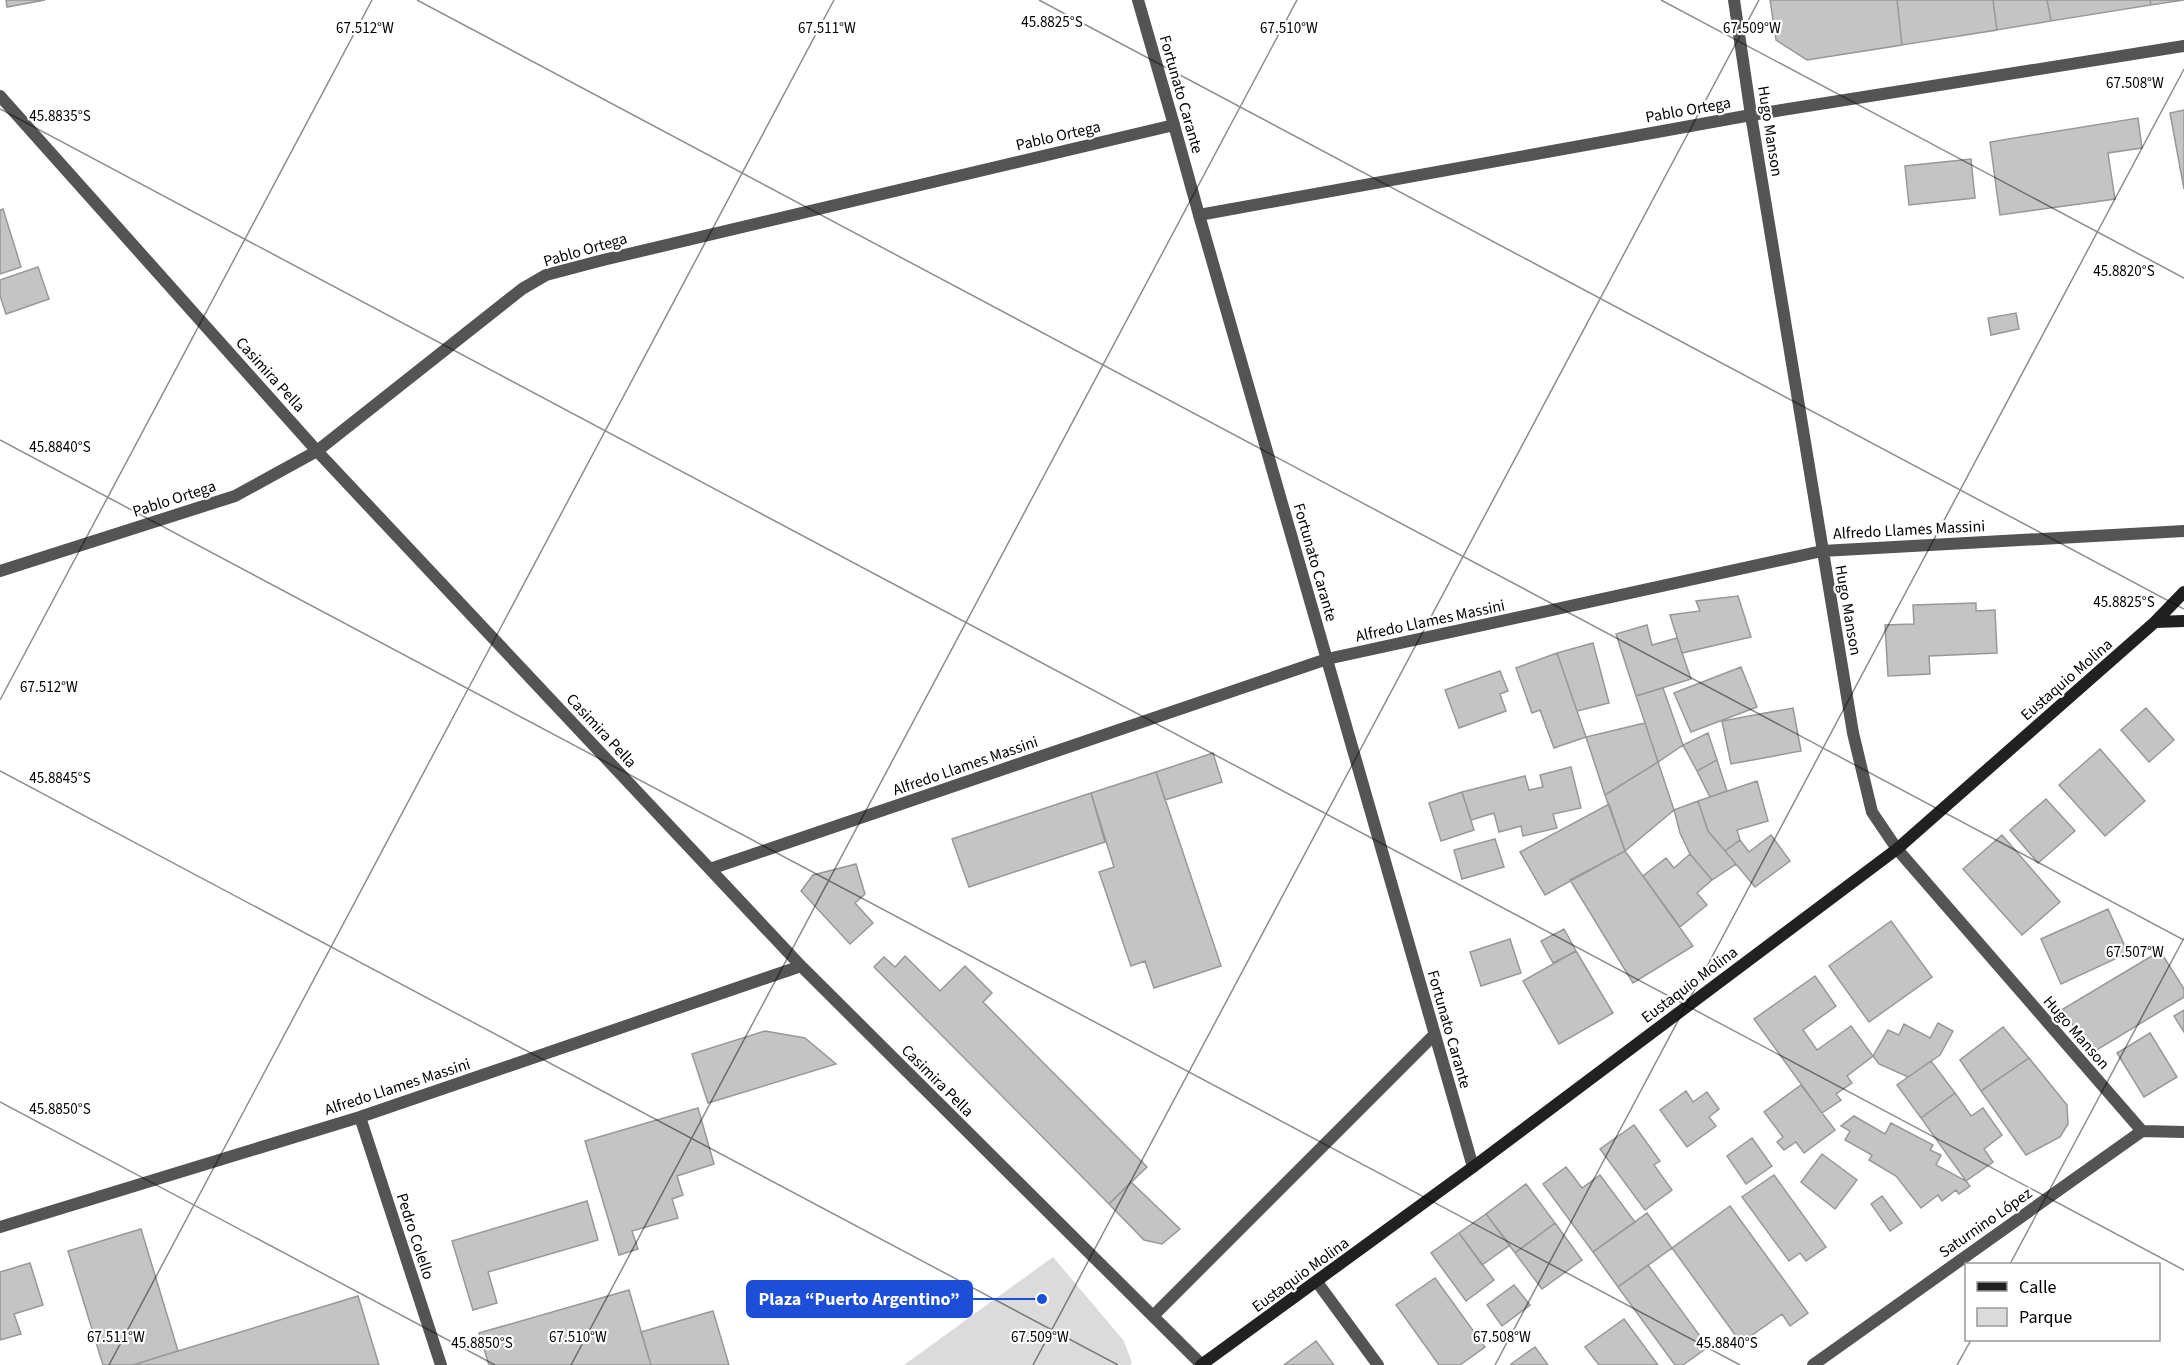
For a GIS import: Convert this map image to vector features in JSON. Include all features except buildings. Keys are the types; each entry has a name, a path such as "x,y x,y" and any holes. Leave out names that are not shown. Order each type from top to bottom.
{"main road":[{"path":"2155,622 2184,592"},
{"path":"2155,622 2184,621"},
{"name":"Eustaquio Molina","path":"1201,1365 1473,1167 1897,849 2155,622"}],"street":[{"name":"Fortunato Carante","path":"1138,0 1473,1167"},
{"name":"Hugo Manson","path":"1734,0 1822,551 1853,733 1872,812 1897,849 2142,1131"},
{"name":"Pablo Ortega","path":"1199,215 1751,115 2184,46"},
{"name":"Casimira Pella","path":"0,96 317,451 801,966 1201,1365"},
{"name":"Pablo Ortega","path":"0,571 234,496 317,451 522,289 546,275 1174,125"},
{"name":"Alfredo Llames Massini","path":"710,869 1327,659 1822,551 2184,531"},
{"name":"Alfredo Llames Massini","path":"0,1227 360,1117 801,966"},
{"path":"1153,1316 1434,1035"},
{"name":"Pedro Colello","path":"360,1117 441,1365"},
{"path":"2142,1131 2184,1132"},
{"name":"Saturnino López","path":"1813,1365 2142,1131"},
{"path":"1317,1282 1378,1365"}],"green space":[{"path":"1053,1257 1124,1341 1132,1363 1130,1365 904,1365"}],"place":[{"name":"Plaza “Puerto Argentino”","path":"1042,1299"}]}
